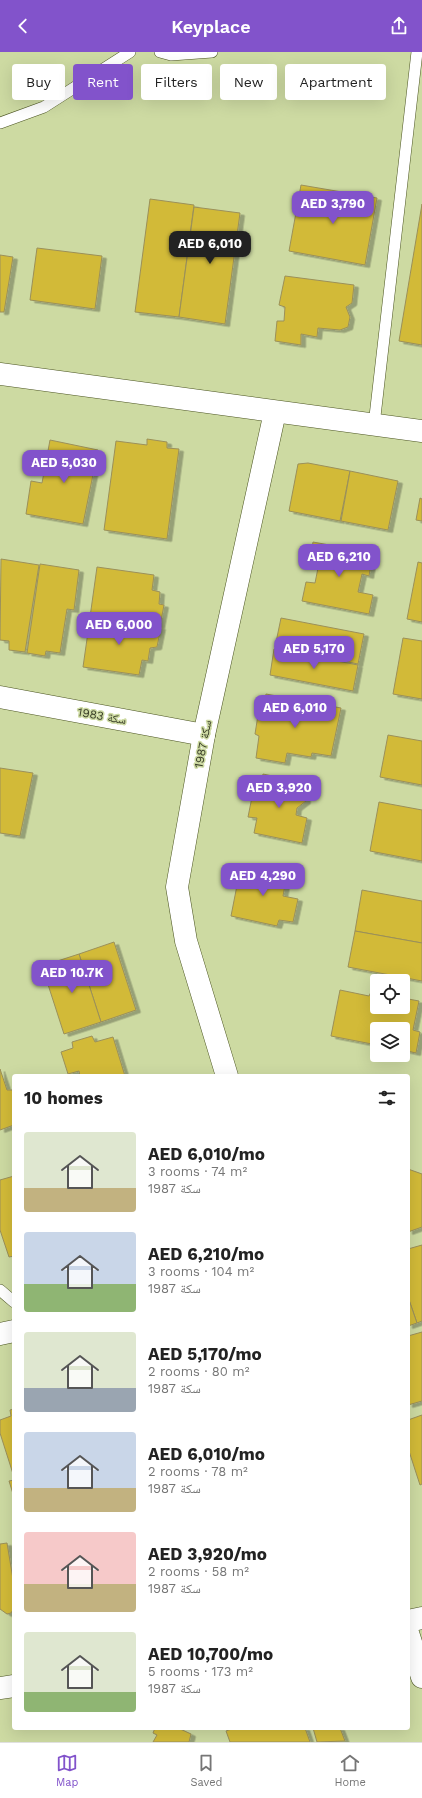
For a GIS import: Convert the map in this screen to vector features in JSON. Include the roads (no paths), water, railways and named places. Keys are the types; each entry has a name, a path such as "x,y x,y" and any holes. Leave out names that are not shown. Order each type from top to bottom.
{"street":[{"path":"0,374 422,432"},
{"name":"سكة 1987","path":"226,1074 186,941 178,886 204,735 275,412"},
{"name":"سكة 1983","path":"0,698 204,735"},
{"path":"0,1334 12,1331"},
{"path":"410,1621 422,1618"},
{"path":"410,1639 422,1677"},
{"path":"0,1688 12,1686"}],"lane":[{"path":"0,122 44,107 130,52"},
{"path":"160,52 171,55 212,52"},
{"path":"374,425 417,52"},
{"path":"0,1290 12,1300"}]}
